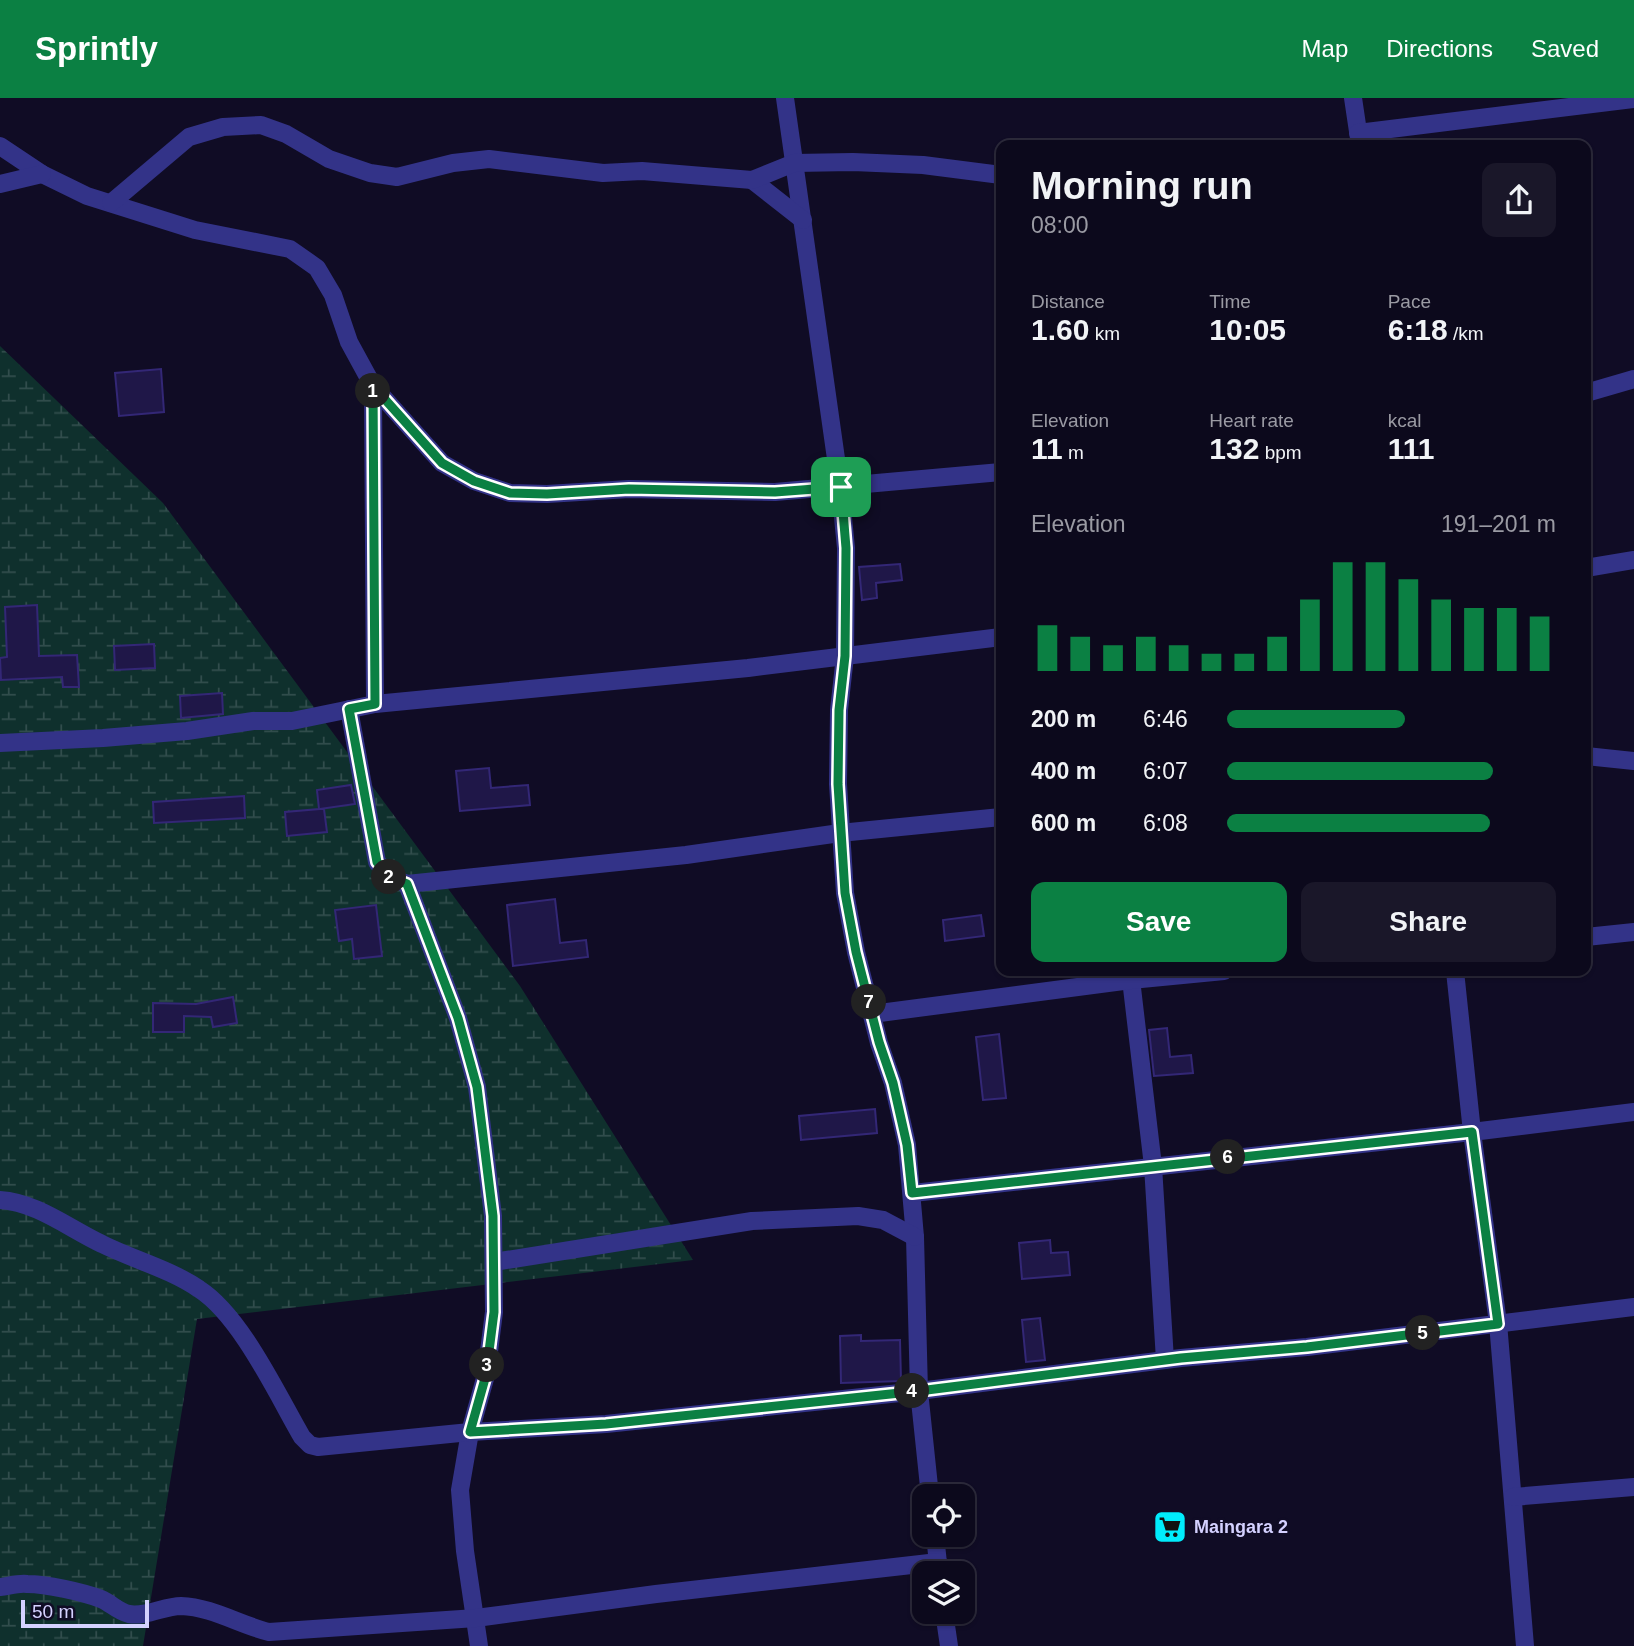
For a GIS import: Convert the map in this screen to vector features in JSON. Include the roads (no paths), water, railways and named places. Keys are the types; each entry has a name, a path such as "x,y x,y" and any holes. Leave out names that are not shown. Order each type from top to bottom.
{"street":[{"path":"785,98 841,487 846,548 845,656 839,710 840,833 845,893 856,952 879,1042 893,1083 904,1133 912,1193 919,1391 929,1484"},
{"path":"1353,98 1359,139 1634,99"},
{"path":"111,203 189,137 223,127 261,125 286,134 328,159 370,173 397,177 453,163 489,159 603,173 642,170 752,180 794,163 923,165 996,174"},
{"path":"0,146 42,174 87,196 195,230 290,249 317,268 333,295 349,342 373,386 442,463 474,481 510,493 547,494 629,489 775,492 996,473"},
{"path":"0,184 42,174"},
{"path":"752,180 803,220"},
{"path":"1591,392 1634,379"},
{"path":"373,386 375,704"},
{"path":"1591,567 1634,561"},
{"path":"0,743 187,731 253,721 292,721 375,704 845,656 996,638"},
{"path":"349,709 377,862 390,877 407,884 686,855 840,833 996,817"},
{"path":"1591,757 1634,761"},
{"path":"407,884 458,1018 477,1087 493,1216 494,1312 486,1375 470,1432 460,1490 465,1551 479,1646"},
{"path":"1591,936 1634,932"},
{"path":"873,1014 1124,976"},
{"path":"1131,976 1153,1166 1165,1360"},
{"path":"1456,976 1472,1132 1498,1324 1525,1646"},
{"path":"912,1193 1634,1112"},
{"path":"0,1199 39,1212 103,1245 202,1290 218,1305 251,1349 302,1437 310,1445 318,1447 470,1432 606,1424 919,1391 1634,1307"},
{"path":"494,1262 752,1221 859,1216 883,1220 915,1237"},
{"path":"1513,1497 1634,1487"},
{"path":"0,1587 27,1584 87,1595 104,1600 118,1611 133,1615 155,1613 179,1606 202,1609 246,1627 269,1632 475,1618 656,1594 912,1570"},
{"path":"946,1624 949,1646"}],"place":[{"name":"Maingara 2","path":"1170,1527"}]}
